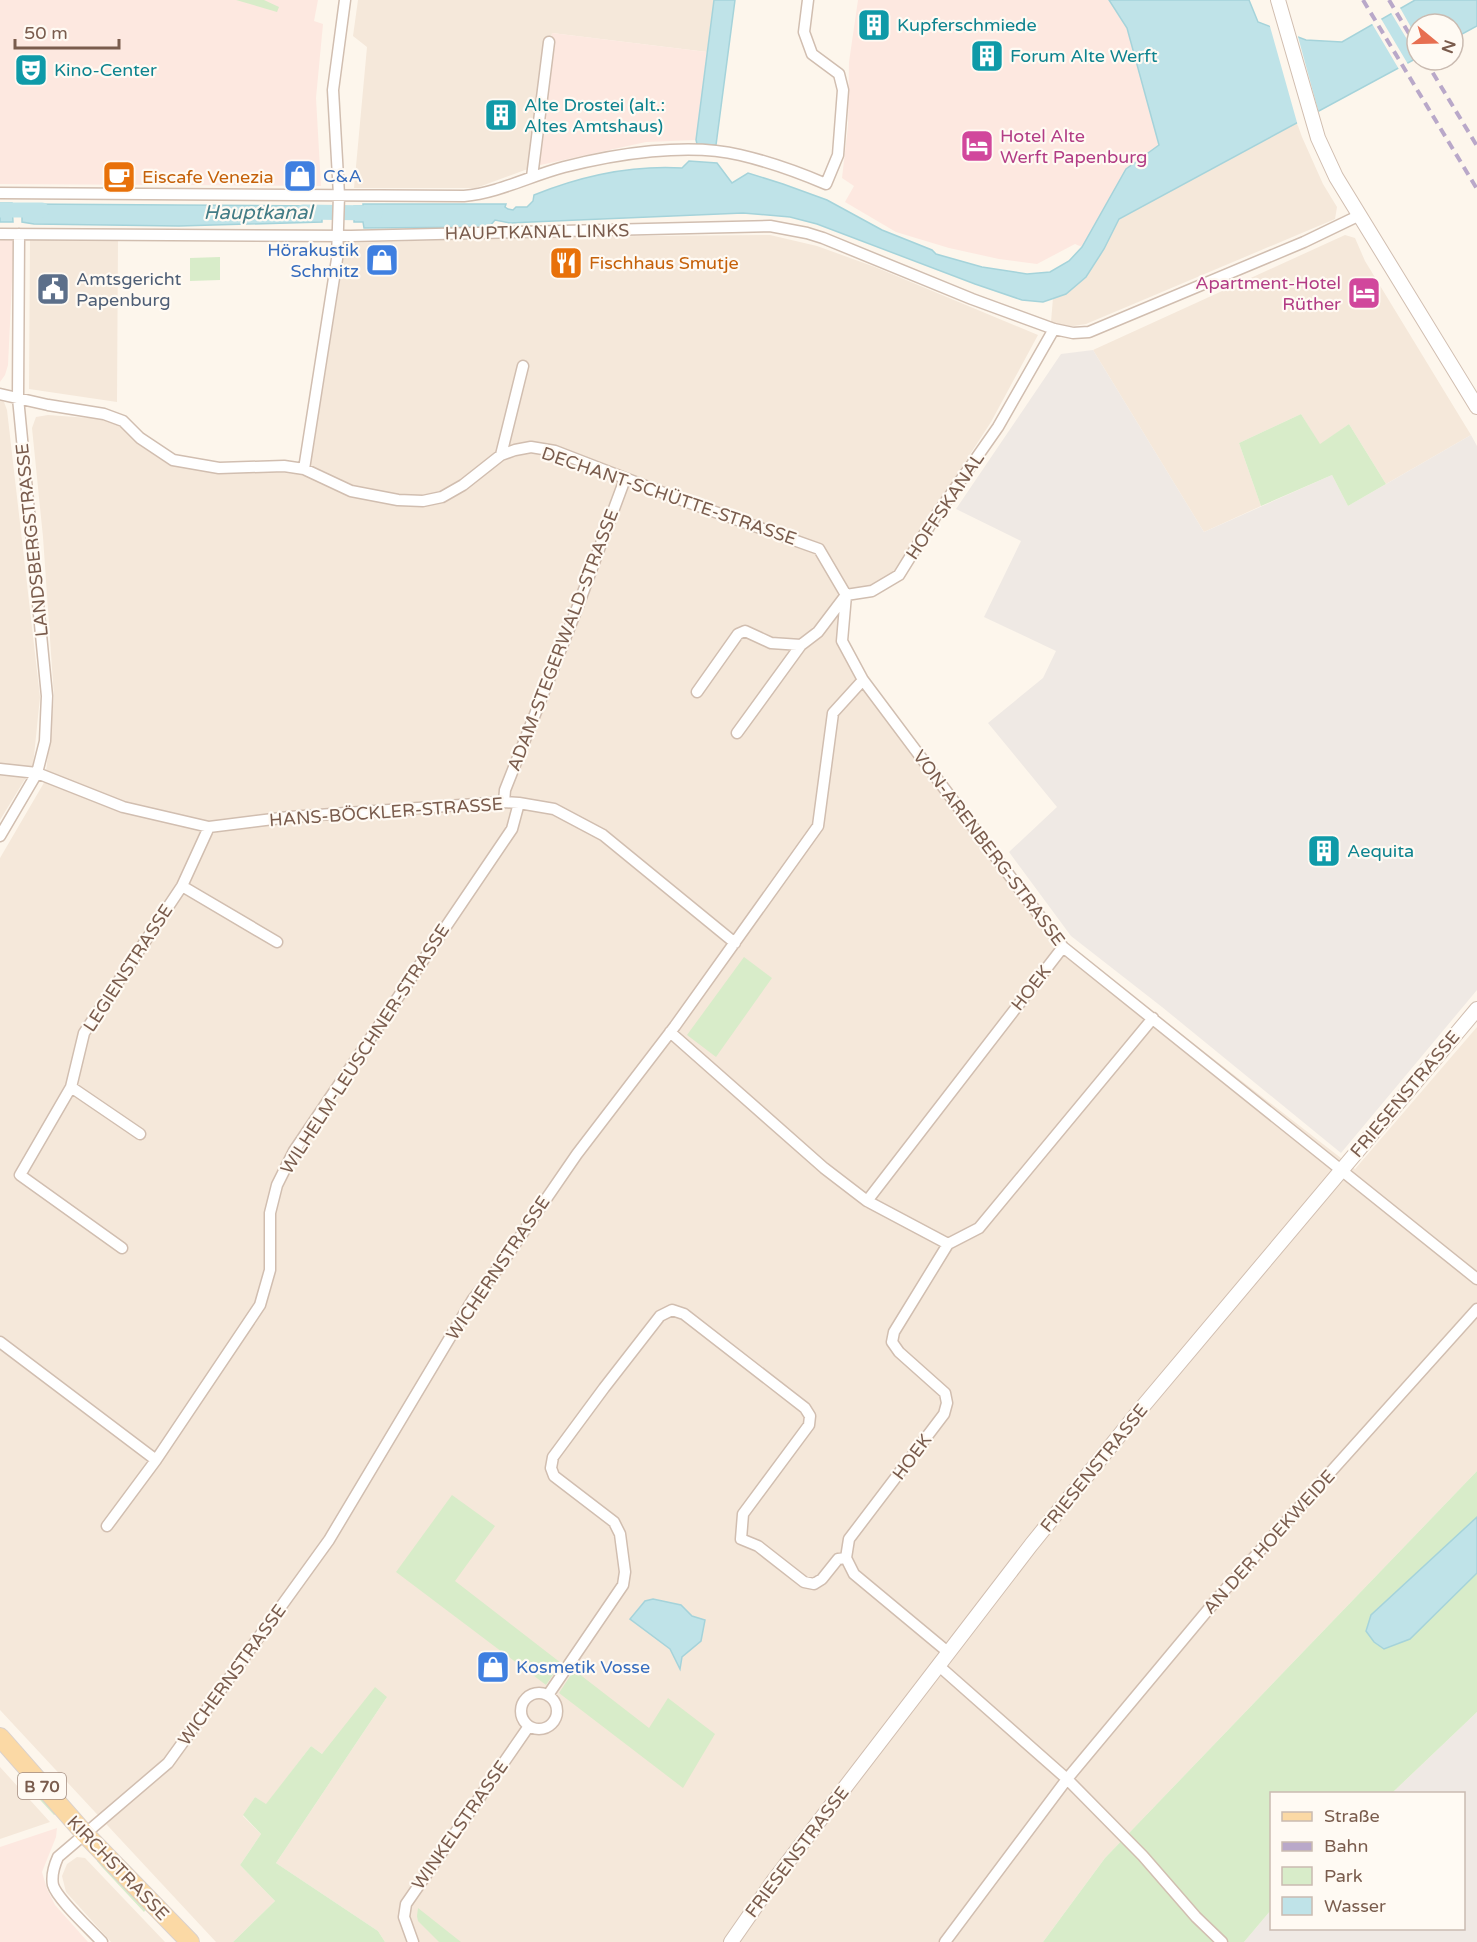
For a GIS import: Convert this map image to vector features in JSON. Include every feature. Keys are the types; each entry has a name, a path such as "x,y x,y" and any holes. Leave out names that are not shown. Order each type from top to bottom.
{"main road":[{"name":"KIRCHSTRASSE","path":"0,1737 85,1834 190,1942"}],"street":[{"path":"304,469 337,259 338,200 333,90 345,0"},
{"path":"0,193 338,200 484,194 564,167 646,152 697,150 738,154 795,171 826,184 838,155 843,90 839,74 812,54 804,32 808,0"},
{"path":"1280,7 1318,138 1336,177 1477,407"},
{"path":"532,177 549,42"},
{"name":"HAUPTKANAL LINKS","path":"0,234 338,236 770,226 823,238 972,299 1054,329 1073,333 1089,332 1304,242 1360,215"},
{"name":"LANDSBERGSTRASSE","path":"0,836 37,773 45,741 47,696 18,398 19,234"},
{"name":"HOFFSKANAL","path":"846,595 872,591 899,575 935,517 998,427 1054,329"},
{"path":"501,455 523,366"},
{"name":"DECHANT-SCHÜTTE-STRASSE","path":"0,394 104,414 123,421 141,438 173,459 219,468 284,466 304,469 351,491 398,500 423,501 442,497 463,485 501,455 531,447 555,452 819,549 846,595"},
{"name":"ADAM-STEGERWALD-STRASSE","path":"504,802 505,790 578,606 625,479"},
{"path":"737,733 801,645 818,632 846,595"},
{"name":"VON-ARENBERG-STRASSE","path":"846,595 842,641 863,680 1063,947 1342,1170"},
{"path":"697,692 738,634 745,632 771,643 801,645"},
{"name":"WICHERNSTRASSE","path":"102,1942 61,1898 53,1885 52,1871 58,1857 168,1763 329,1540 473,1299 500,1266 577,1154 670,1032 818,826 834,712 863,680"},
{"name":"HANS-BÖCKLER-STRASSE","path":"0,769 37,773 123,807 209,827 289,817 504,802 554,810 603,835 735,943"},
{"name":"WILHELM-LEUSCHNER-STRASSE","path":"107,1526 156,1460 260,1305 270,1270 270,1213 277,1185 294,1151 512,829 519,803"},
{"name":"LEGIENSTRASSE","path":"122,1248 20,1175 71,1087 84,1033 182,886 209,827"},
{"name":"LEGIENSTRASSE","path":"182,886 277,942"},
{"name":"HOEK","path":"867,1201 1063,947"},
{"name":"FRIESENSTRASSE","path":"731,1942 774,1880 1031,1545 1477,1009"},
{"path":"670,1032 824,1168 867,1201 948,1244 979,1228 1153,1018"},
{"path":"71,1087 140,1134"},
{"path":"1342,1170 1477,1279"},
{"name":"HOEK","path":"846,1558 849,1539 944,1414 947,1403 945,1393 899,1352 892,1342 894,1332 948,1244"},
{"name":"AN DER HOEKWEIDE","path":"945,1942 1067,1779 1222,1593 1477,1309"},
{"path":"548,1695 623,1585 625,1572 620,1534 614,1522 554,1476 551,1468 553,1457 660,1317 672,1310 684,1314 805,1408 810,1416 809,1425 743,1514 741,1539 758,1546 804,1582 814,1584 822,1579 838,1559 846,1558 854,1574 949,1653"},
{"path":"0,1342 156,1460"},
{"path":"939,1666 1067,1779 1222,1942"},
{"path":"536,1693 548,1695 557,1708 555,1720 546,1728 529,1726 522,1716 522,1704 530,1695 536,1693"},
{"name":"WINKELSTRASSE","path":"413,1942 404,1917 406,1904 529,1726"},
{"path":"408,1928 420,1942"}],"shaded area":[{"path":"0,0 318,0 314,21 323,24 316,98 321,186 0,184"},
{"path":"358,0 714,0 707,52 552,33 536,166 476,188 354,188 367,47 353,36"},
{"path":"858,0 1109,0 1127,28 1159,145 1126,170 1082,247 1075,244 1037,264 999,259 949,248 896,232 845,202 854,186 842,178 848,126 849,62"},
{"path":"552,33 707,52 696,140 646,142 536,166"},
{"path":"1297,123 1323,184 1337,207 1335,219 1086,324 1067,327 1051,322 1053,298 1066,294 1086,277 1119,219"},
{"path":"770,235 817,246 875,267 1038,335 991,422 895,570 871,587 851,588 847,639 870,681 1066,944 1355,1169 1477,1027 1477,1471 1105,1858 1043,1942 385,1942 378,1931 276,1863 387,1697 322,1754 311,1746 266,1805 255,1797 243,1816 261,1834 240,1865 275,1901 233,1942 216,1942 0,1710 0,858 45,781 54,697 43,537 32,428 36,417 48,415 103,419 120,425 137,442 171,464 309,475 346,243 539,237"},
{"path":"1345,235 1355,238 1365,261 1471,435 1386,484 1349,424 1320,445 1301,414 1239,443 1261,506 1204,532 1093,350"},
{"path":"0,239 14,240 8,365 0,382"},
{"path":"30,240 118,240 117,402 29,389"},
{"path":"1093,350 1204,532 1332,475 1348,506 1471,435 1477,446 1477,990 1341,1153 1071,936 1009,852 1057,807 988,723 1043,678 1056,651 984,617 1021,541 956,509 1061,354"},
{"path":"0,399 7,410 40,697 33,766 0,820"},
{"path":"1477,1712 1477,1942 1244,1942 1270,1911 1270,1930 1465,1930 1465,1792 1393,1792"},
{"path":"0,1767 50,1822 0,1839"},
{"path":"57,1828 56,1837 42,1872 55,1905 88,1942 0,1942 0,1847"},
{"path":"77,1857 85,1858 165,1942 111,1942 66,1892 62,1876 67,1864"}],"green space":[{"path":"236,0 264,0 279,7 277,12"},
{"path":"220,257 220,280 190,281 190,258"},
{"path":"1301,414 1320,444 1349,424 1386,484 1348,506 1332,475 1261,506 1239,443"},
{"path":"744,957 772,978 716,1057 687,1035"},
{"path":"1477,1471 1477,1517 1372,1615 1366,1631 1384,1649 1410,1639 1477,1573 1477,1712 1393,1792 1270,1792 1270,1911 1244,1942 1043,1942 1105,1858"},
{"path":"452,1495 495,1526 455,1581 561,1663 546,1685 396,1572"},
{"path":"574,1670 649,1728 668,1698 715,1734 683,1788 559,1693"},
{"path":"375,1687 387,1697 276,1863 378,1931 385,1942 233,1942 275,1901 240,1865 261,1834 243,1815 255,1797 266,1804 311,1746 322,1754"},
{"path":"21,1773 56,1814 54,1815 17,1775"},
{"path":"98,1859 146,1909 144,1912 101,1866"},
{"path":"418,1908 461,1942 439,1942 418,1921"}],"water":[{"path":"714,0 735,0 716,145 697,144 696,140"},
{"path":"1109,0 1249,0 1258,22 1306,40 1342,42 1415,0 1477,0 1477,26 1465,32 1465,12 1405,12 1405,64 1119,219 1086,277 1066,294 1043,302 1022,300 817,224 790,217 743,213 510,223 495,220 489,227 364,228 363,222 354,222 354,206 363,206 363,204 506,204 505,207 513,210 516,207 527,207 533,201 534,195 588,177 644,168 682,168 689,161 717,163 732,183 748,173 783,184 827,200 882,230 932,250 936,254 982,267 1027,274 1050,272 1069,261 1082,247 1126,169 1159,145 1127,28"},
{"path":"0,203 12,203 13,222 0,222"},
{"path":"22,204 322,206 322,222 179,226 34,224 22,222"},
{"path":"1477,1517 1477,1573 1410,1639 1384,1649 1374,1642 1366,1631 1371,1615"},
{"path":"653,1599 681,1605 692,1616 705,1620 701,1641 682,1657 680,1669 670,1649 630,1619 645,1601"}],"pier":[{"path":"1399,6 1405,17 1405,36 1390,11"},
{"path":"1380,17 1405,59 1405,68 1400,71 1371,22"},
{"path":"1269,23 1297,33 1319,114 1298,126"}],"waterway":[{"name":"Hauptkanal","path":"0,210 42,210"},
{"name":"Hauptkanal","path":"303,212 375,213"}],"railway":[{"path":"1363,0 1477,189"},
{"path":"1389,0 1405,27"},
{"path":"1432,72 1477,146"}],"place":[{"name":"Kupferschmiede","path":"874,25"},
{"name":"Forum Alte Werft","path":"987,56"},
{"name":"Kino-Center","path":"31,70"},
{"name":"Alte Drostei (alt.: Altes Amtshaus)","path":"501,115"},
{"name":"Hotel Alte Werft Papenburg","path":"977,146"},
{"name":"C&A","path":"300,176"},
{"name":"Eiscafe Venezia","path":"119,177"},
{"name":"Hörakustik Schmitz","path":"382,260"},
{"name":"Fischhaus Smutje","path":"566,263"},
{"name":"Amtsgericht Papenburg","path":"53,289"},
{"name":"Apartment-Hotel Rüther","path":"1364,293"},
{"name":"Aequita","path":"1324,851"},
{"name":"Kosmetik Vosse","path":"493,1667"}]}
